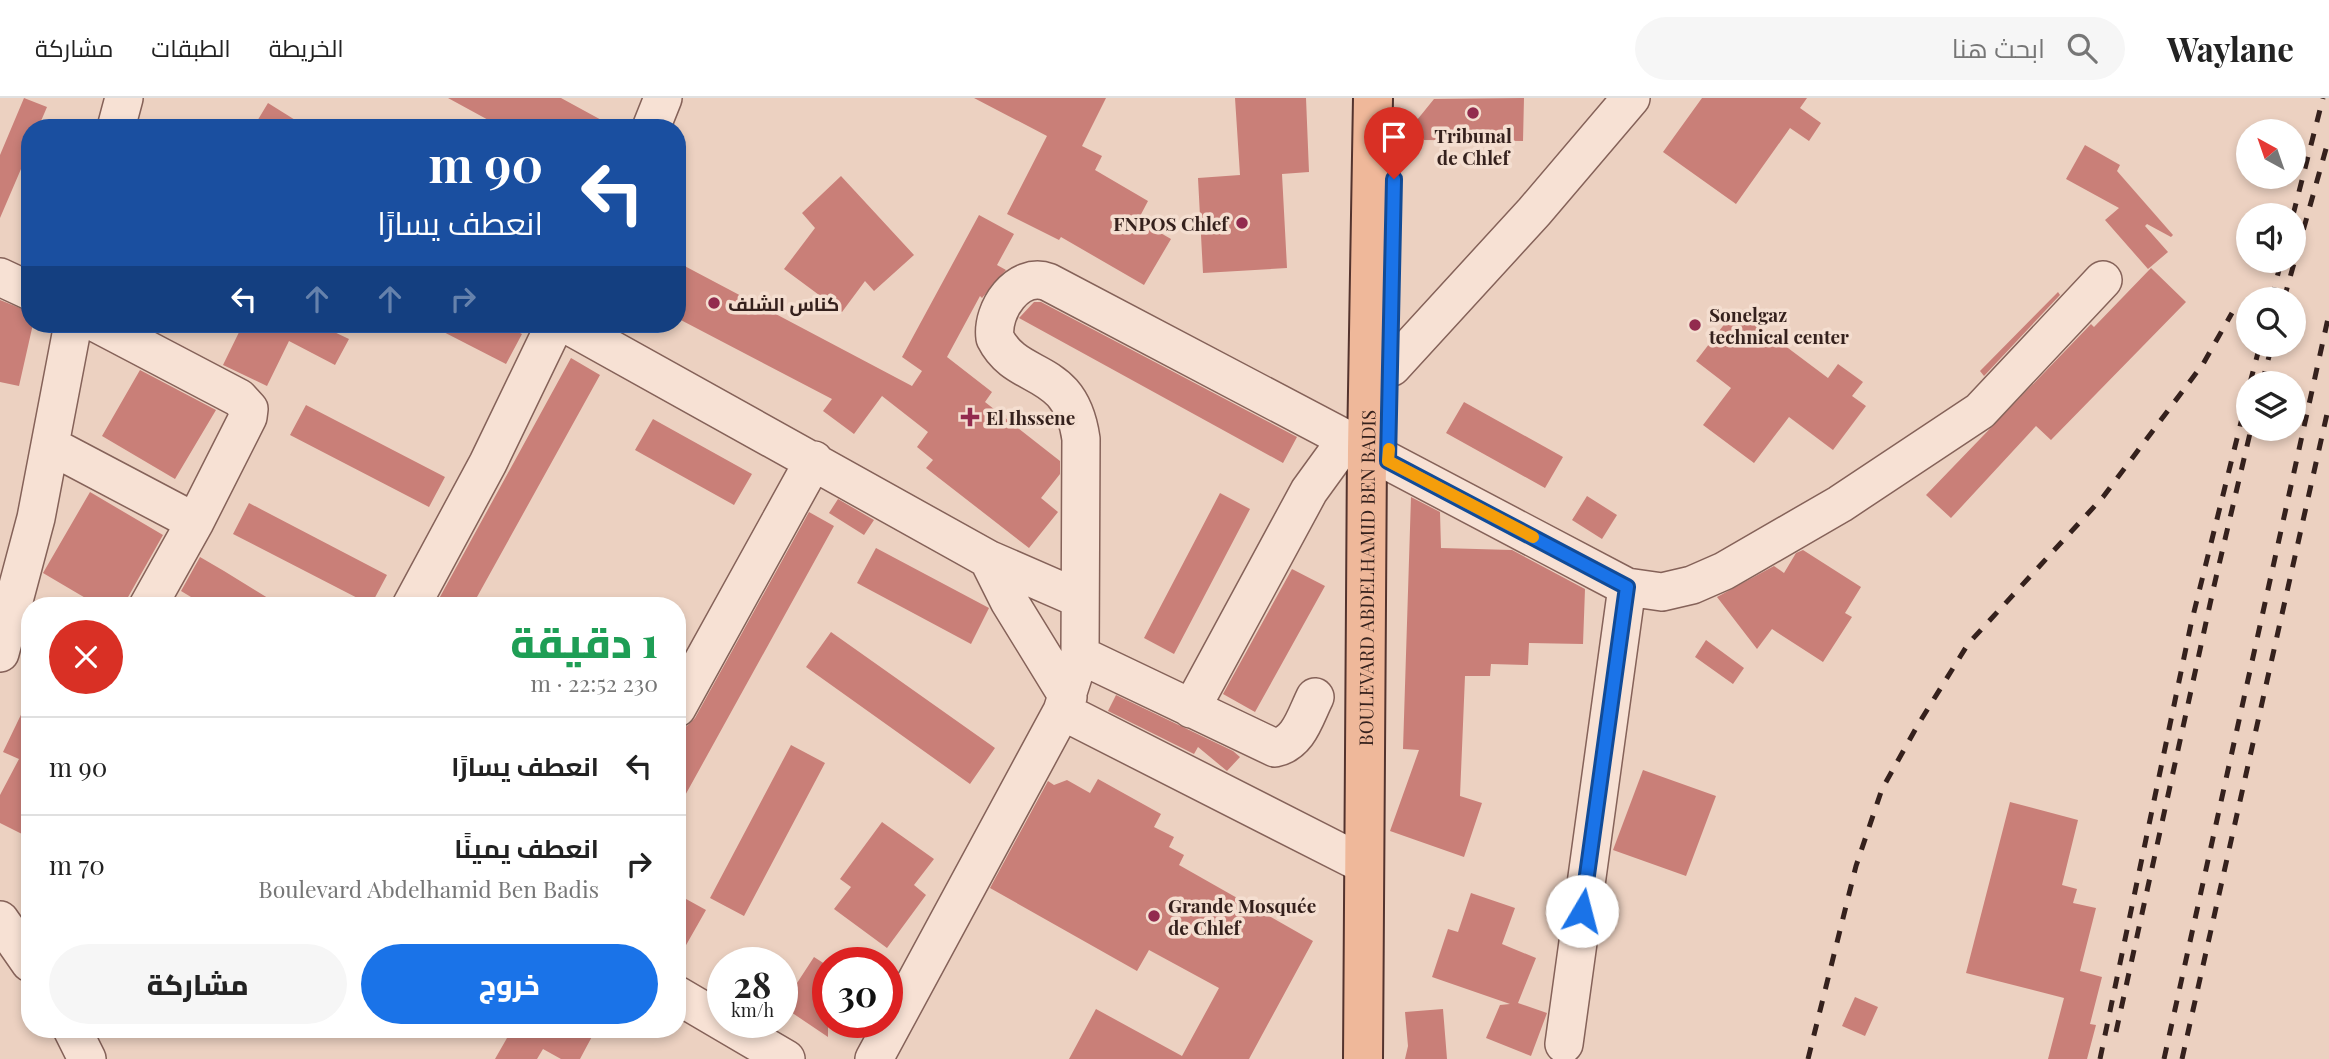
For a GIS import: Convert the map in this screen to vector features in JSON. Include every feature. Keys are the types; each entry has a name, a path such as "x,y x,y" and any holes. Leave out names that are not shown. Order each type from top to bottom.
{"main road":[{"name":"BOULEVARD ABDELHAMID BEN BADIS","path":"1363,1059 1367,450 1373,98"},
{"name":"BOULEVARD ABDELHAMID BEN BADIS","path":"1387,1059 1367,450 1392,367 1395,98"}],"street":[{"path":"118,119 124,98"},
{"path":"655,119 663,98"},
{"path":"1392,367 1534,212 1632,98"},
{"path":"0,277 21,287"},
{"path":"874,1059 1065,704 1080,656 1081,439 1078,417 1069,398 1052,382 1007,355 995,338 997,318 1011,293 1027,279 1037,278 1048,282 1627,587 1662,592 1692,585 1724,571 1840,504 1980,411 2103,280"},
{"path":"23,597 71,333"},
{"path":"116,333 239,398 249,409 248,417 195,522 153,597"},
{"path":"416,597 488,463 551,333"},
{"path":"582,333 988,558 1080,599"},
{"path":"51,446 195,522"},
{"path":"1191,709 1309,491 1367,450"},
{"path":"686,692 814,460"},
{"path":"988,558 1065,704 1363,864"},
{"path":"1564,1044 1627,587"},
{"path":"0,653 20,617"},
{"path":"1080,656 1275,748 1286,746 1295,737 1315,697"},
{"path":"0,920 21,950"},
{"path":"686,1000 707,1013"},
{"path":"76,1038 87,1059"},
{"path":"750,1038 786,1059"}],"building":[{"path":"24,98 47,107 42,119 21,119 21,169 0,218 0,155"},
{"path":"448,98 561,98 600,119 486,119"},
{"path":"974,98 1106,98 1082,146 1102,156 1095,170 1148,201 1138,220 1171,239 1144,285 1061,237 1059,240 1007,214 1047,136"},
{"name":"FNPOS Chlef","path":"1235,98 1306,98 1309,172 1282,174 1287,268 1203,273 1198,178 1240,175"},
{"name":"Tribunal de Chlef","path":"1524,98 1523,141 1424,140 1417,120 1434,99"},
{"path":"1702,98 1807,98 1800,108 1821,123 1809,141 1790,128 1736,204 1663,152"},
{"path":"268,103 294,119 258,119"},
{"path":"2085,145 2120,165 2117,171 2173,235 2171,237 2147,224 2145,226 2168,252 2148,269 2105,220 2119,208 2066,179"},
{"path":"841,176 914,255 874,291 865,281 842,312 784,269 815,228 802,213"},
{"path":"979,215 1014,234 997,265 1006,270 982,298 980,296 947,357 992,392 985,402 1060,461 1060,474 1041,498 1058,512 1029,548 926,468 933,460 917,447 928,432 882,396 854,434 823,411 832,399 686,323 686,267 912,386 922,371 902,357"},
{"path":"2151,268 2186,302 2051,440 2036,426 1951,518 1926,495 2091,324 2094,327"},
{"path":"2058,292 2060,295 1984,376 1980,371"},
{"path":"0,300 21,308 21,333 31,333 19,386 0,382"},
{"path":"1034,302 1041,302 1297,437 1283,463 1019,318"},
{"path":"1736,309 1828,378 1838,364 1863,382 1852,396 1866,406 1833,450 1789,417 1754,463 1703,425 1731,388 1696,361"},
{"path":"239,333 336,333 349,339 335,365 289,341 267,386 223,365"},
{"path":"446,333 522,334 506,364"},
{"path":"571,358 600,375 477,597 440,597"},
{"path":"140,370 216,410 175,479 102,436"},
{"path":"1464,402 1563,457 1545,488 1446,433"},
{"path":"306,405 445,477 429,507 290,435"},
{"path":"653,419 752,474 734,505 635,450"},
{"path":"90,492 163,535 128,597 84,597 43,573"},
{"path":"1220,493 1250,509 1174,654 1144,638"},
{"path":"1587,496 1617,515 1602,539 1572,520"},
{"path":"1411,497 1440,512 1441,548 1512,550 1585,589 1583,644 1529,643 1528,665 1491,664 1490,676 1465,676 1460,796 1482,803 1464,857 1390,831 1419,750 1403,749"},
{"path":"838,499 874,520 864,535 829,513"},
{"path":"249,503 387,575 375,597 355,597 233,534"},
{"path":"809,512 834,526 686,794 686,726 695,718"},
{"path":"876,548 989,608 971,644 857,583"},
{"path":"1803,550 1861,587 1845,613 1852,617 1823,662 1772,629 1757,649 1717,597 1774,566 1784,573 1796,553"},
{"path":"200,557 266,597 191,597 181,591"},
{"path":"1292,569 1325,586 1255,712 1223,694"},
{"path":"831,632 995,748 970,784 806,667"},
{"path":"1706,640 1744,668 1733,684 1695,657"},
{"path":"1116,695 1233,751 1240,757 1227,771 1198,747 1194,754 1108,711"},
{"path":"21,715 21,834 0,823 0,795 19,759 3,752"},
{"path":"791,745 825,763 744,916 710,898"},
{"path":"1643,770 1716,796 1686,876 1613,850"},
{"name":"Grande Mosquée de Chlef","path":"1098,779 1161,814 1154,827 1174,837 1169,847 1184,855 1179,865 1313,941 1249,1059 1069,1059 1096,1009 1182,1056 1219,988 1149,950 1137,971 990,888 1048,781 1054,785 1067,780 1090,793"},
{"path":"2010,802 2078,820 2062,885 2077,889 2073,903 2096,908 2080,971 2102,977 2090,1024 2096,1025 2087,1059 2048,1059 2064,998 1966,973"},
{"path":"882,822 934,859 914,885 926,895 888,947 834,909 851,887 840,879"},
{"path":"1471,893 1515,908 1502,944 1536,958 1518,1003 1547,1013 1531,1056 1486,1038 1500,1005 1510,1004 1432,977 1448,929 1458,932"},
{"path":"686,899 706,910 686,945"},
{"path":"812,960 812,1026 798,1017 798,982"},
{"path":"1855,997 1878,1007 1865,1036 1842,1026"},
{"path":"1443,1009 1447,1059 1405,1059 1408,1046 1405,1012"},
{"path":"507,1038 591,1038 580,1059 561,1059 543,1049 537,1059 495,1059"}],"railway":[{"path":"2296,203 2323,98"},
{"path":"2287,287 2329,138"},
{"path":"2275,287 2278,273"},
{"path":"1808,1059 1856,866 1882,789 1919,723 1968,644 2103,497 2203,364 2232,313"},
{"path":"2164,1059 2329,314"},
{"path":"2253,371 2257,357"},
{"path":"2265,371 2269,357"},
{"path":"2182,1059 2329,405"},
{"path":"2100,1059 2191,624 2236,441"},
{"path":"2116,1032 2248,441"}],"slow traffic":[{"path":"1389,449 1388,461 1533,537"}],"place":[{"name":"Tribunal de Chlef","path":"1473,113"},
{"name":"FNPOS Chlef","path":"1242,223"},
{"name":"كناس الشلف","path":"714,303"},
{"name":"Sonelgaz technical center","path":"1695,325"},
{"name":"El Ihssene","path":"970,417"},
{"name":"Grande Mosquée de Chlef","path":"1154,916"}],"route":[{"path":"1394,179 1388,461 1627,587 1582,911"}]}
